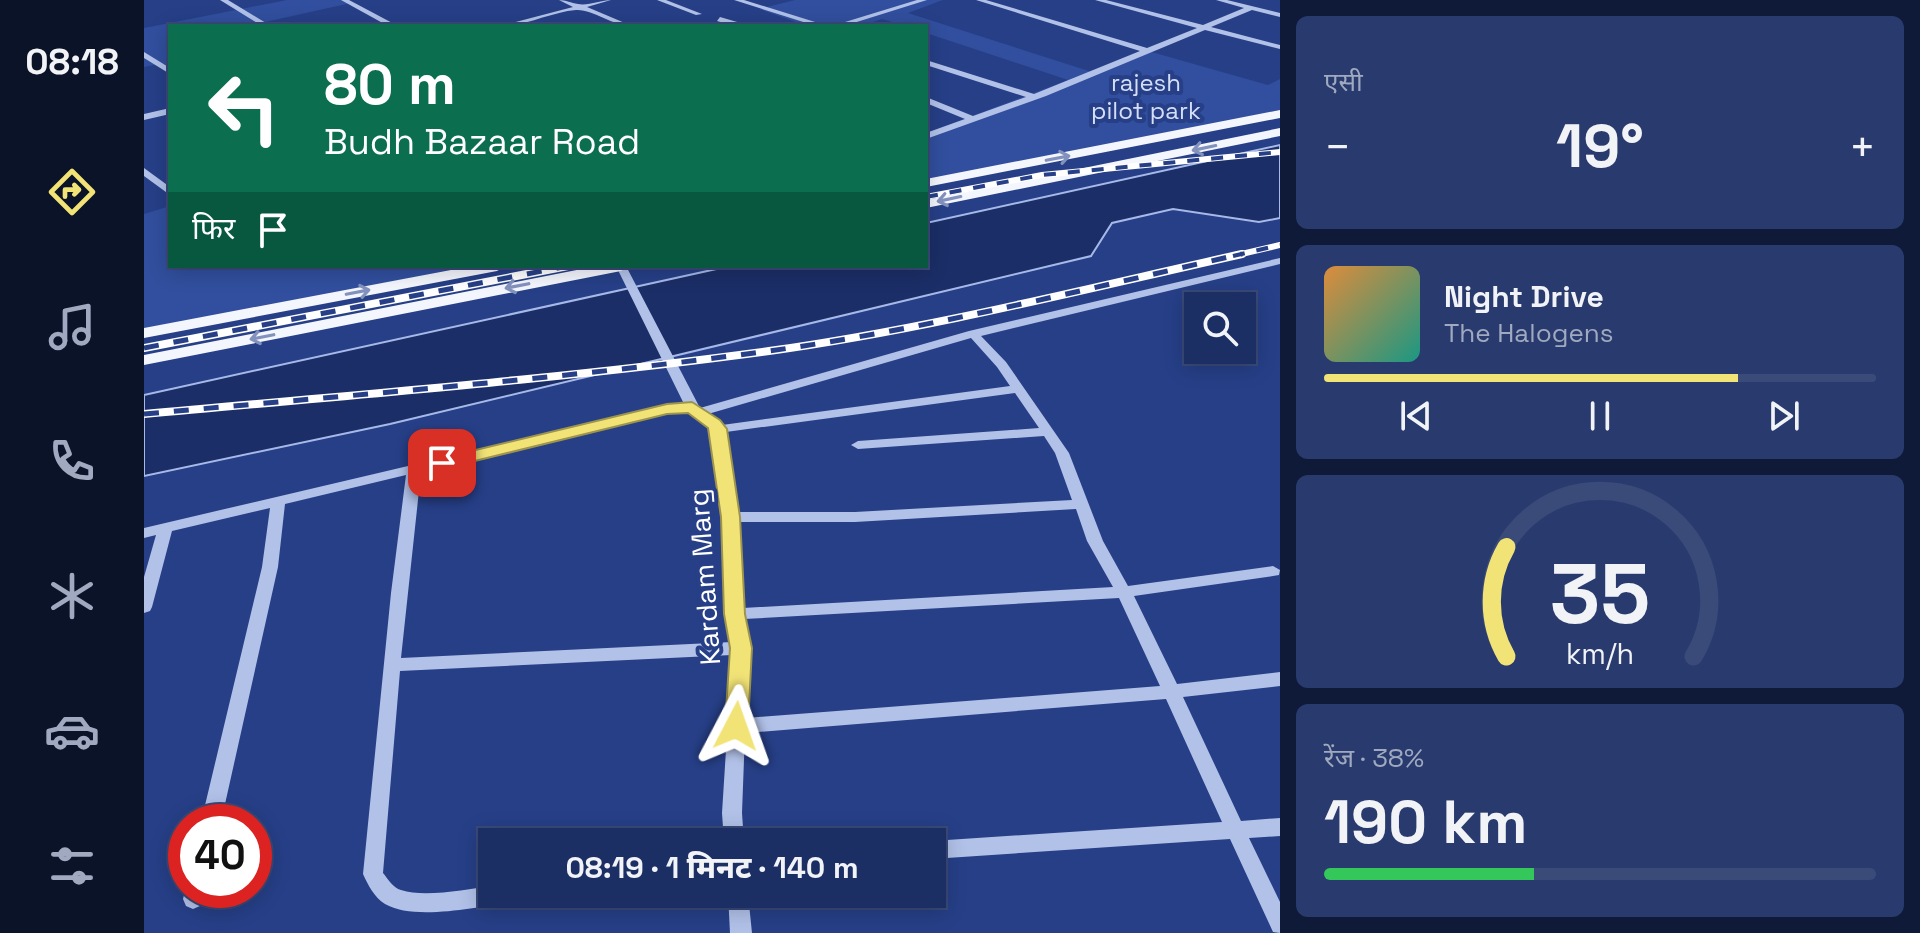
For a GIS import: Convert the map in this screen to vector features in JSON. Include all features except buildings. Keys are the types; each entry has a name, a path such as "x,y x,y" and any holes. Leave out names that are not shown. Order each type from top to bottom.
{"main road":[{"path":"928,183 1280,114"},
{"path":"928,204 1280,132"},
{"path":"144,360 611,268"},
{"path":"144,333 460,269"}],"street":[{"path":"223,0 264,24"},
{"path":"344,0 390,24"},
{"path":"562,0 623,24"},
{"path":"512,24 608,0"},
{"path":"660,0 698,14"},
{"path":"737,0 817,24"},
{"path":"843,24 924,0"},
{"path":"979,0 1148,51"},
{"path":"1098,0 1280,47"},
{"path":"1219,0 1279,13"},
{"path":"928,135 1034,97 1251,8"},
{"path":"720,19 735,24"},
{"path":"144,54 168,71"},
{"path":"928,63 1034,97"},
{"path":"928,101 973,119"},
{"path":"144,117 168,111"},
{"path":"144,171 168,190"},
{"path":"144,533 667,409 696,410 973,334 1280,261"},
{"path":"622,268 696,410 719,429 1019,389"},
{"path":"973,334 1002,365 1062,453 1095,541 1123,592 1280,925"},
{"name":"Kardam Marg","path":"719,429 730,517 735,614 741,648 733,828"},
{"path":"858,445 1047,432"},
{"path":"414,470 373,874 381,887 394,898 416,901 478,896"},
{"path":"215,804 270,567 278,503"},
{"path":"730,517 855,517 1082,504"},
{"path":"144,607 165,528"},
{"path":"735,614 1123,592 1273,571"},
{"path":"393,665 741,648"},
{"path":"736,726 1171,692 1280,679"},
{"path":"946,849 1280,827"},
{"path":"739,908 741,933"}],"green space":[{"path":"287,0 344,0 351,3 256,24 168,24 168,71 159,64 144,67 144,28"},
{"name":"rajesh pilot park","path":"795,0 943,0 908,13 1092,72 1148,51 1268,85 1280,79 1280,110 928,182 928,132 1068,80 928,34 928,24 898,24 882,19 867,24 801,24 759,9"},
{"path":"168,207 168,268 459,268 144,332 144,214"}],"shaded area":[{"path":"1280,145 1280,218 1259,222 1173,209 1112,223 1091,256 390,424 144,476 144,395 721,268 928,268 928,223"}],"railway":[{"path":"928,197 1042,175 1280,152"},
{"path":"1233,256 1280,245"},
{"path":"144,414 535,378 769,351 947,320 1242,254"},
{"path":"144,348 558,268"}],"route":[{"path":"442,463 667,409 692,408 714,424 719,429 730,517 735,614 741,648 736,726"}]}
